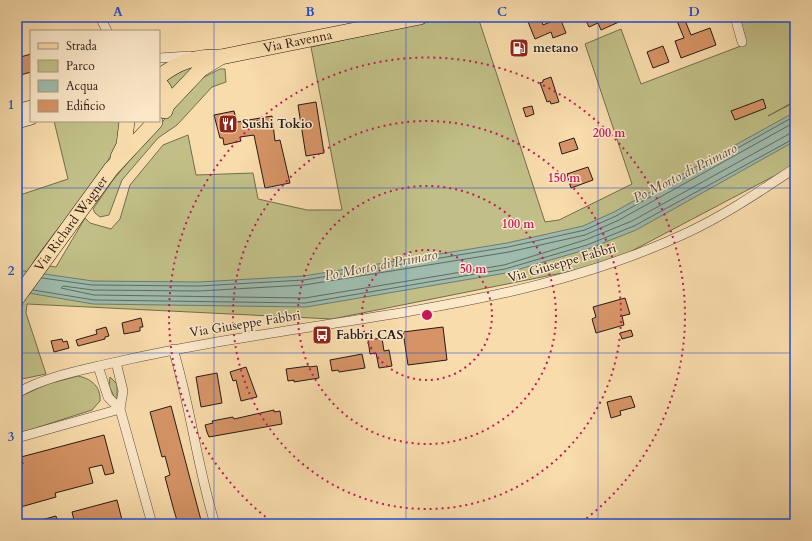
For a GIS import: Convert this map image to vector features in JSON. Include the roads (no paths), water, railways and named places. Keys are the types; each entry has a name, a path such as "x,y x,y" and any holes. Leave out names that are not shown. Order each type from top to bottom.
{"main road":[{"name":"Via Ravenna","path":"160,76 178,64 191,59 205,56 221,57 420,17"},
{"name":"Via Ravenna","path":"160,118 167,105 200,69 221,57"},
{"path":"160,84 167,94 167,105"},
{"path":"17,111 30,107"},
{"path":"17,122 30,118"},
{"name":"Via Richard Wagner","path":"111,169 124,145 126,122"},
{"path":"136,122 144,124 152,122"},
{"name":"Via Richard Wagner","path":"17,298 111,169 155,122"}],"street":[{"path":"100,17 107,30"},
{"path":"735,17 742,42"},
{"path":"160,58 205,56"},
{"name":"Via Giuseppe Fabbri","path":"17,393 31,385 98,366 173,349 458,302 555,281 625,258 683,235 733,208 795,168"},
{"path":"173,349 186,392 203,477 215,524"},
{"path":"116,362 122,384 120,409 152,524"},
{"path":"98,366 108,397 120,409"},
{"path":"17,386 31,385"},
{"path":"17,438 120,409"}],"water":[{"name":"Po Morto di Primaro","path":"795,112 795,141 636,230 588,249 506,273 306,307 93,304 17,291 17,270 93,281 199,282 304,276 507,243 583,226 614,212"}],"place":[{"name":"metano","path":"519,48"},
{"name":"Sushi Tokio","path":"228,124"},
{"name":"Fabbri CAS","path":"322,335"}]}
